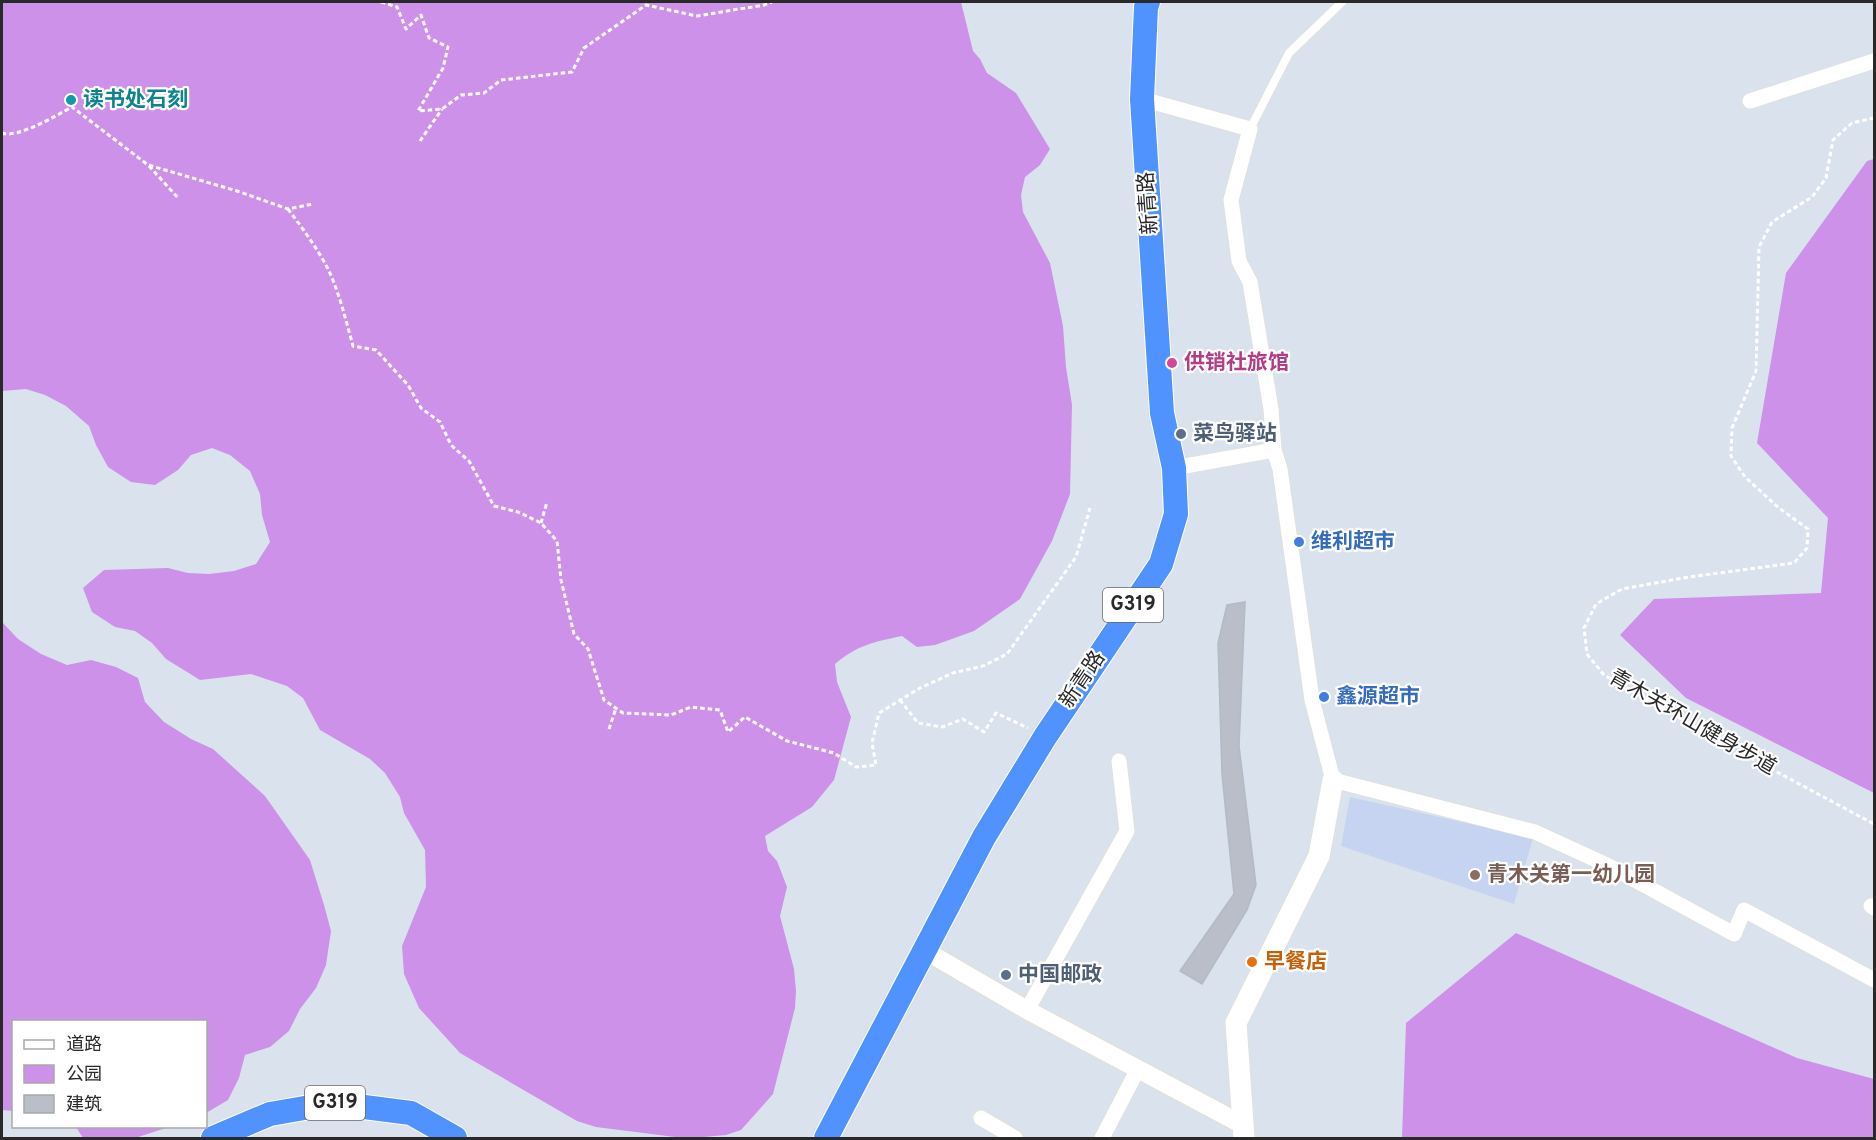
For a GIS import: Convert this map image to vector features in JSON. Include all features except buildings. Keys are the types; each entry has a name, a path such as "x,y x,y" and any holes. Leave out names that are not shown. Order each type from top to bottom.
{"highway":[{"name":"新青路","path":"826,1138 984,837 1045,737 1161,564 1176,514 1174,468 1162,413 1142,99 1148,2"},
{"name":"G319","path":"213,1138 270,1114 333,1103 411,1113 455,1138"}],"main road":[{"path":"1243,1132 1236,1023 1319,856 1333,780"}],"street":[{"path":"1750,101 1875,61"},
{"path":"1142,99 1250,129 1231,200 1239,261 1250,282 1271,409 1274,450 1280,469 1312,700 1333,780 1535,832 1607,865 1734,934 1744,910 1875,980"},
{"path":"1174,468 1274,450"},
{"path":"1027,1010 1127,831 1119,761"},
{"path":"924,950 1027,1010 1138,1069 1243,1132"},
{"path":"1102,1138 1138,1069"},
{"path":"981,1118 1015,1138"}],"lane":[{"path":"1250,129 1289,53 1342,2"}],"path":[{"path":"381,2 397,7 406,29 421,15 429,38 448,47 443,68 418,111 442,110"},
{"path":"420,141 442,110 461,95 484,93 501,81 572,72 584,48 646,3 697,16 772,2"},
{"path":"2,133 7,135 29,128 72,107 148,165 179,199"},
{"name":"青木关环山健身步道","path":"1875,118 1852,123 1833,140 1826,178 1812,196 1772,222 1758,247 1756,371 1732,428 1731,456 1745,477 1779,508 1808,529 1807,548 1794,563 1689,577 1622,589 1596,604 1584,628 1587,654 1604,675 1736,750 1875,824"},
{"path":"148,165 237,191 288,209 313,204"},
{"path":"288,209 313,243 329,272 343,306 353,346 376,350 408,386 421,408 440,422 451,445 470,461 494,506 518,512 541,523 557,541 561,580 574,634 588,649 604,700 623,713 671,715 691,707 720,710 728,732 745,717 787,741 834,753 856,767 876,765 872,743 879,713 920,688 953,673 983,666 1007,654 1076,557 1090,508"},
{"path":"541,523 547,502"},
{"path":"900,700 918,723 942,727 963,719 984,732 996,712 1045,737"},
{"path":"609,729 616,708"}],"shaded area":[{"name":"青木关第一幼儿园","path":"1350,797 1533,838 1514,904 1341,846"}],"green space":[{"path":"2,2 961,2 973,51 987,73 1016,93 1050,149 1040,165 1025,177 1021,195 1023,212 1050,263 1063,326 1072,405 1070,494 1052,541 1020,599 974,631 935,645 917,647 902,636 866,645 851,652 835,664 837,682 851,717 834,780 812,807 765,836 768,851 777,861 787,887 780,916 794,969 795,1008 773,1094 741,1130 726,1135 692,1138 596,1127 577,1121 460,1053 419,1008 404,974 402,946 426,887 425,850 404,813 400,797 385,773 370,759 320,730 303,698 287,686 251,674 200,680 166,659 152,643 135,631 115,627 92,612 83,588 104,570 168,568 188,573 209,574 234,571 256,564 270,542 262,515 260,494 250,471 230,455 212,448 191,455 178,470 155,485 131,482 108,467 89,426 66,406 45,395 26,389 2,391"},
{"path":"1874,159 1874,793 1686,698 1620,635 1654,599 1821,593 1828,518 1757,443 1786,273 1867,161"},
{"path":"2,622 18,639 41,654 67,665 91,660 116,667 138,678 145,702 164,722 191,739 213,749 265,796 310,860 331,931 326,965 316,988 300,1009 289,1031 270,1047 245,1055 239,1078 228,1100 207,1112 207,1020 12,1020 12,1111 2,1110"},
{"path":"1516,933 1797,1058 1874,1079 1874,1138 1402,1138 1406,1023"},
{"path":"77,1128 166,1128 135,1138 83,1138"}],"place":[{"name":"读书处石刻","path":"71,100"},
{"name":"供销社旅馆","path":"1172,363"},
{"name":"菜鸟驿站","path":"1181,434"},
{"name":"维利超市","path":"1299,542"},
{"name":"鑫源超市","path":"1324,697"},
{"name":"青木关第一幼儿园","path":"1475,875"},
{"name":"早餐店","path":"1252,962"},
{"name":"中国邮政","path":"1006,975"}]}
